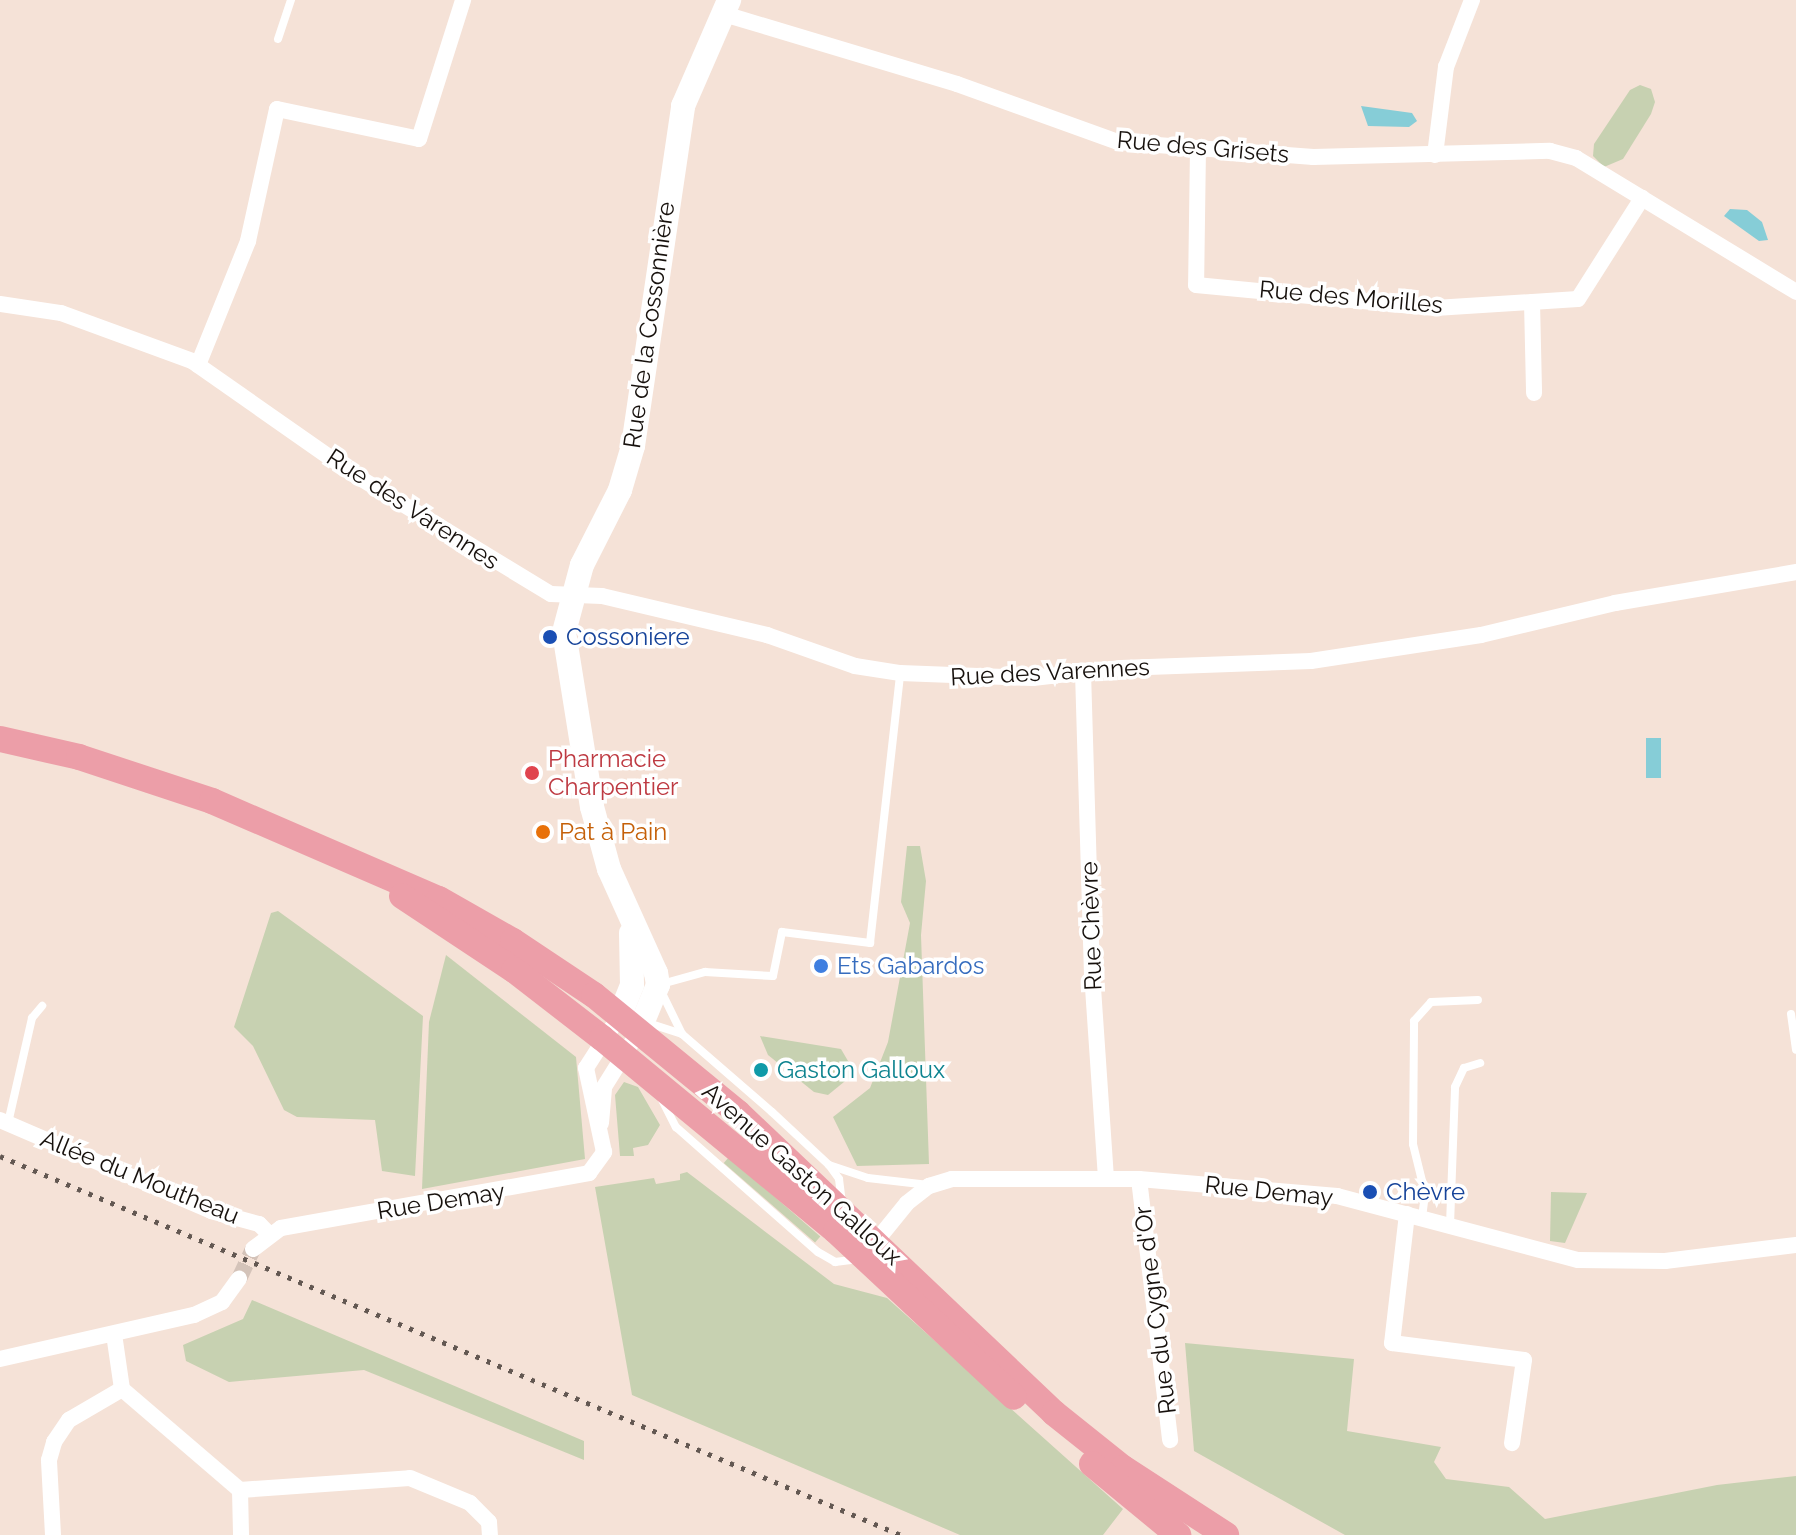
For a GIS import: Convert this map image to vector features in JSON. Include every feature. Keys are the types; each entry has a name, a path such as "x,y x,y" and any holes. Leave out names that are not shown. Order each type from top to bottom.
{"main road":[{"name":"Avenue Gaston Galloux","path":"0,739 137,775 439,899 501,934 634,1023 843,1208 870,1249 1087,1459"},
{"name":"Avenue Gaston Galloux","path":"345,858 514,970 870,1249 1054,1413 1123,1468 1226,1535"},
{"path":"1087,1459 1178,1535"},
{"path":"1087,1459 1196,1535"}],"street":[{"path":"198,365 248,241 277,109 419,139 463,0"},
{"path":"1435,155 1446,67 1472,0"},
{"name":"Rue des Grisets","path":"726,7 957,84 1118,142 1313,157 1550,151 1576,158 1796,292"},
{"name":"Rue de la Cossonnière","path":"658,985 630,927 609,869 590,794 564,632 571,595 620,490 633,446 683,106 726,7"},
{"name":"Rue des Morilles","path":"1198,148 1196,285 1435,308 1578,299 1642,198"},
{"path":"1532,302 1534,393"},
{"name":"Rue des Varennes","path":"0,304 61,313 134,336 198,365 456,538 551,594 602,596 767,635 855,666 900,673 1033,678 1083,672 1311,661 1481,635 1615,603 1796,572"},
{"name":"Rue Chèvre","path":"1083,672 1092,973 1106,1179"},
{"name":"Rue de la Cossonnière","path":"630,927 635,965 634,1023"},
{"path":"634,1023 658,985"},
{"name":"Rue Demay","path":"600,1133 586,1068 602,1038 634,1023"},
{"name":"Rue Demay","path":"269,1234 577,1178 601,1163 604,1087 624,1056 634,1023"},
{"name":"Allée du Moutheau","path":"4,1122 211,1211 259,1224 269,1234"},
{"name":"Rue Demay","path":"929,1186 952,1179 1139,1179 1337,1196 1578,1260 1665,1261 1796,1245"},
{"name":"Rue du Cygne d'Or","path":"1139,1179 1170,1440"},
{"path":"870,1249 907,1203 929,1186"},
{"path":"1415,1216 1392,1343 1524,1360 1512,1443"},
{"path":"253,1249 269,1234"},
{"path":"0,1359 213,1308 239,1279"},
{"path":"114,1334 122,1389 240,1490 410,1478 470,1503 489,1522 490,1535"},
{"path":"53,1535 49,1460 54,1442 69,1420 122,1389"},
{"path":"240,1490 241,1535"}],"lane":[{"path":"278,39 291,0"},
{"path":"843,1208 839,1179 829,1165 682,1034 658,985 705,972 773,976 782,932 870,943 900,673"},
{"path":"554,756 583,748"},
{"path":"557,785 590,794"},
{"path":"1415,1216 1425,1193 1413,1144 1414,1021 1431,1002 1478,1000"},
{"name":"Allée du Moutheau","path":"4,1122 32,1018 42,1006"},
{"path":"1791,1014 1796,1050"},
{"path":"634,1023 682,1034"},
{"path":"1450,1226 1455,1087 1464,1068 1480,1063"},
{"path":"829,1165 868,1178 929,1186"}],"green space":[{"path":"1640,85 1651,89 1655,102 1651,114 1623,159 1604,167 1593,156 1594,144 1630,90"},
{"path":"907,846 920,846 926,881 921,935 929,1164 857,1166 833,1117 870,1088 888,1042 910,923 901,902"},
{"path":"278,911 423,1016 415,1176 382,1171 375,1120 297,1117 284,1110 253,1046 234,1027 271,913"},
{"path":"446,955 576,1057 585,1159 422,1189 429,1022"},
{"path":"760,1036 841,1049 855,1073 828,1095 814,1092 768,1055"},
{"path":"624,1082 638,1087 660,1125 648,1145 633,1148 634,1156 620,1156 615,1095"},
{"path":"729,1157 820,1236 815,1242 724,1163"},
{"path":"687,1172 834,1284 887,1298 1123,1509 1103,1535 960,1535 632,1395 595,1187 654,1178 656,1184 680,1180 680,1174"},
{"path":"1551,1192 1587,1193 1565,1243 1550,1241"},
{"path":"252,1300 584,1441 584,1460 364,1370 229,1382 186,1361 183,1345 243,1319"},
{"path":"1185,1343 1354,1359 1347,1431 1441,1447 1434,1462 1446,1479 1509,1487 1545,1519 1717,1485 1796,1476 1796,1535 1345,1535 1194,1451"}],"water":[{"path":"1361,106 1412,113 1417,121 1409,127 1368,126"},
{"path":"1730,209 1747,210 1762,222 1768,240 1759,241 1724,216"},
{"path":"1646,738 1661,738 1661,778 1646,778"}],"tunnel":[{"path":"239,1279 253,1249"}],"railway":[{"path":"0,1156 901,1535"}],"place":[{"name":"Cossoniere","path":"550,637"},
{"name":"Pharmacie Charpentier","path":"532,773"},
{"name":"Pat à Pain","path":"543,832"},
{"name":"Ets Gabardos","path":"821,966"},
{"name":"Gaston Galloux","path":"761,1070"},
{"name":"Chèvre","path":"1370,1192"}]}
